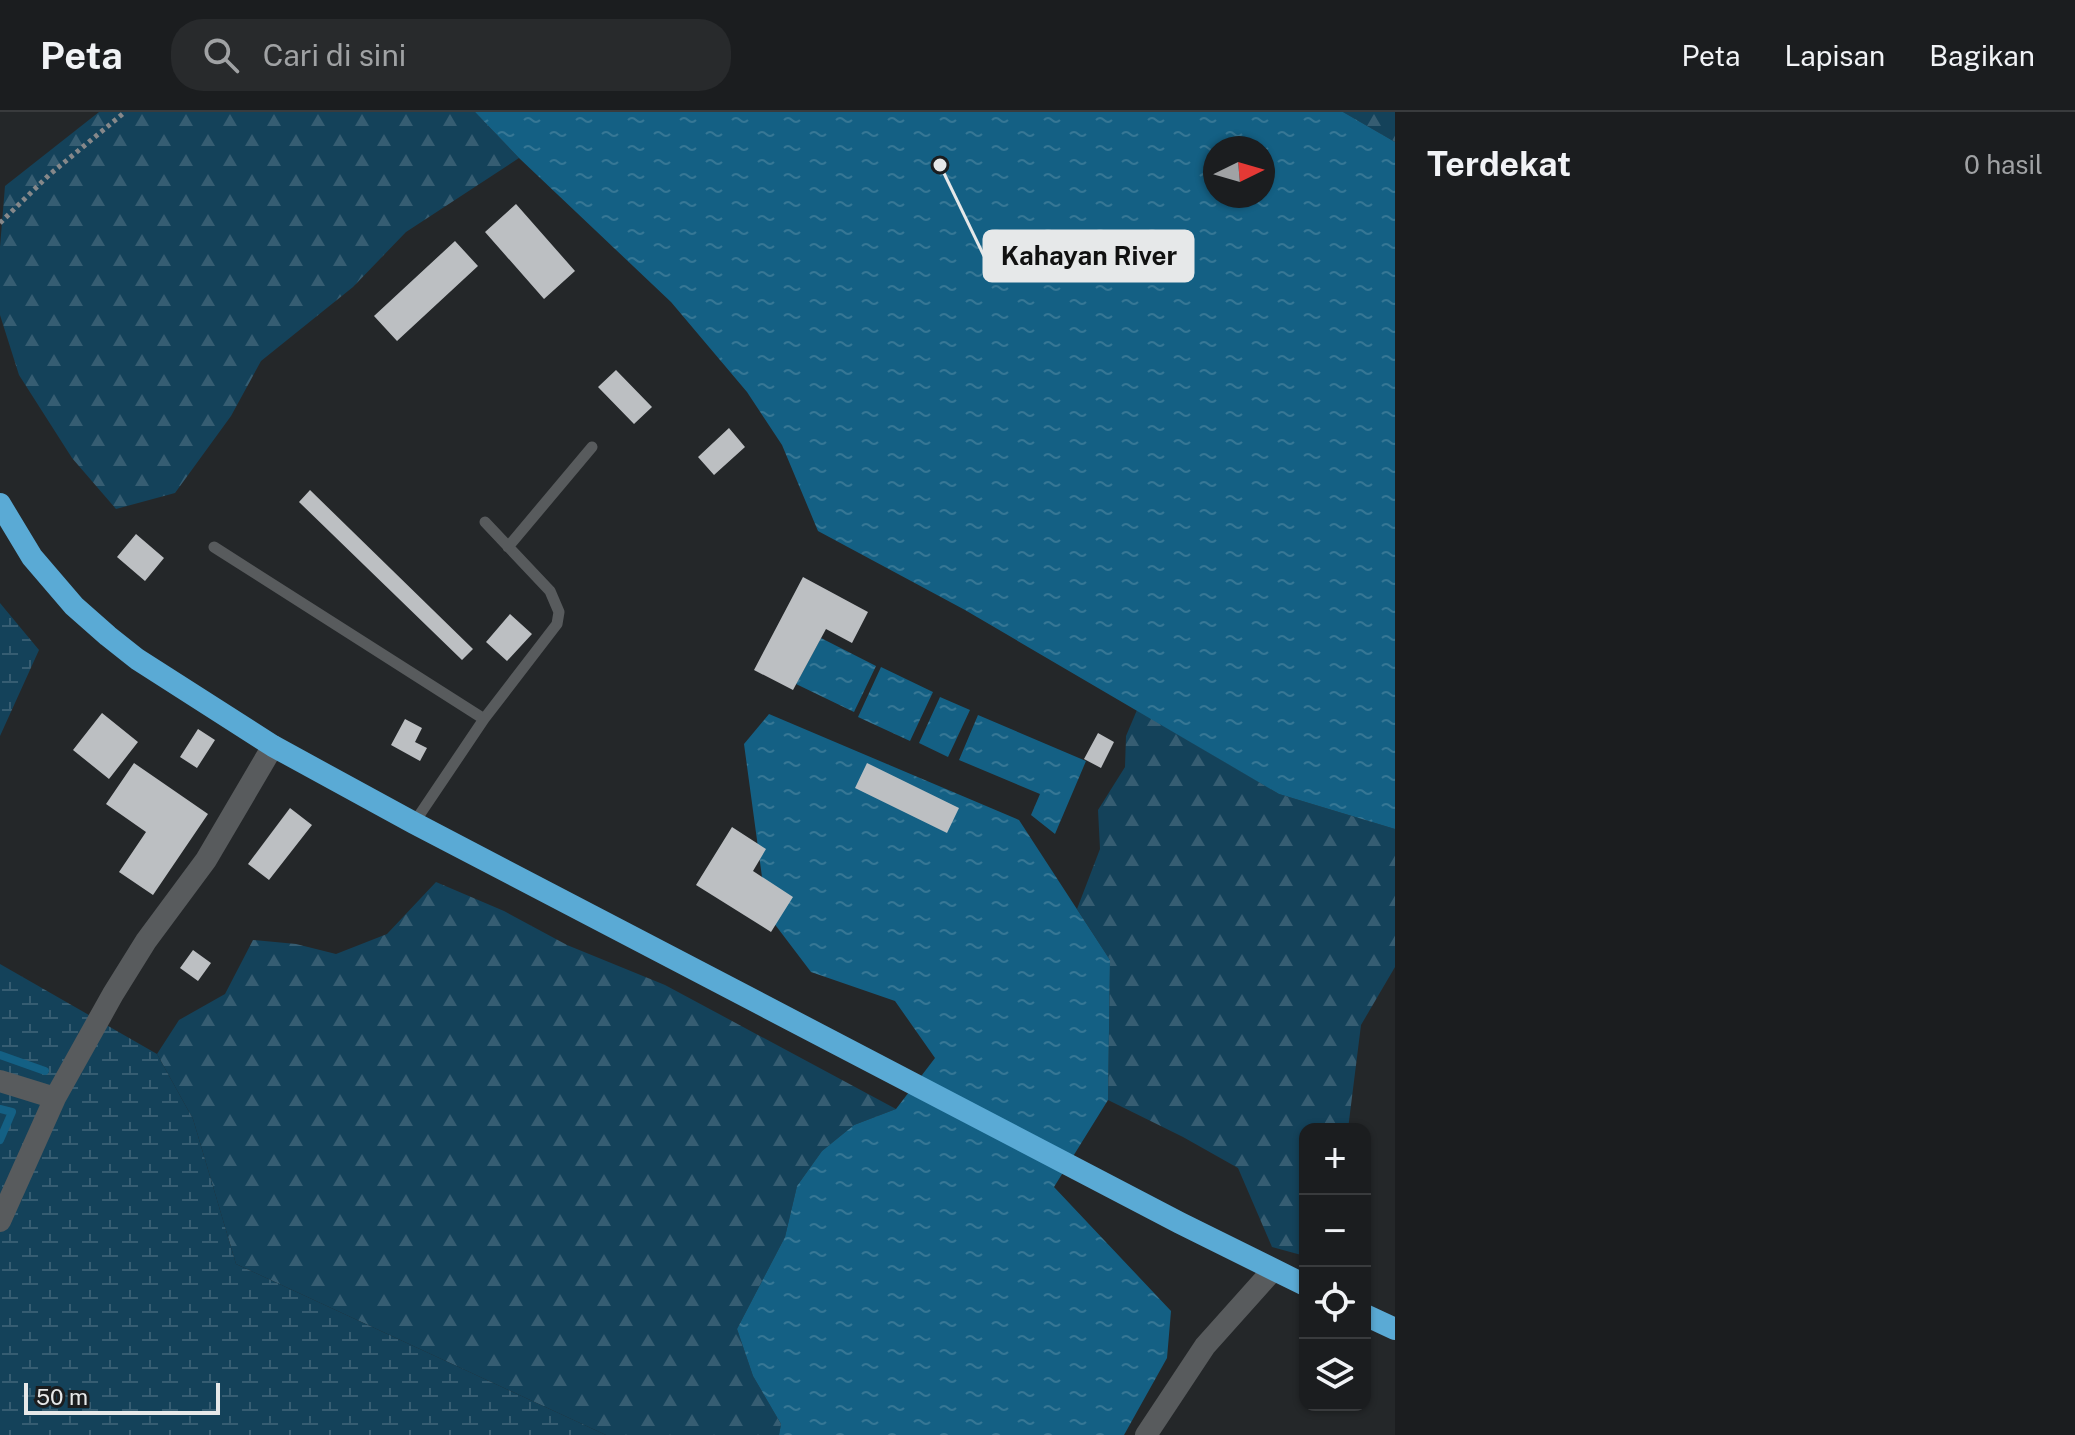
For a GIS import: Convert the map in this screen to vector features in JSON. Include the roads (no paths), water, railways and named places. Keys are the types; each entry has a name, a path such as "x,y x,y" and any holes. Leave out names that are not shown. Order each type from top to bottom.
{"highway":[{"path":"0,504 32,557 74,606 137,659 273,746 414,823 1299,1282"},
{"path":"1371,1318 1395,1329"}],"street":[{"path":"0,1221 55,1098 121,981 146,941 206,860 273,746"},
{"path":"0,1081 55,1098"},
{"path":"1146,1435 1205,1346 1273,1270"}],"lane":[{"path":"508,547 592,447"},
{"path":"414,823 484,719 557,624 559,612 550,591 485,522"},
{"path":"214,547 484,719"}],"water":[{"path":"475,112 1343,112 1395,142 1395,829 1279,794 965,610 818,531 782,445 747,392 671,302 519,158"},
{"path":"821,638 876,666 854,712 796,684"},
{"path":"881,667 933,692 910,741 858,717"},
{"path":"940,697 970,710 948,757 919,743"},
{"path":"769,714 1019,820 1110,960 1108,1100 1054,1187 1171,1311 1167,1358 1124,1435 779,1435 781,1424 753,1376 737,1329 785,1237 797,1186 822,1151 854,1125 896,1109 935,1058 895,1001 811,972 767,914 744,744"},
{"path":"978,715 1086,761 1055,834 1031,815 1040,794 959,760"}],"waterway":[{"path":"0,1055 45,1071"},
{"path":"0,1109 12,1112 0,1140"}],"place":[{"name":"Kahayan River","path":"940,165"}]}
